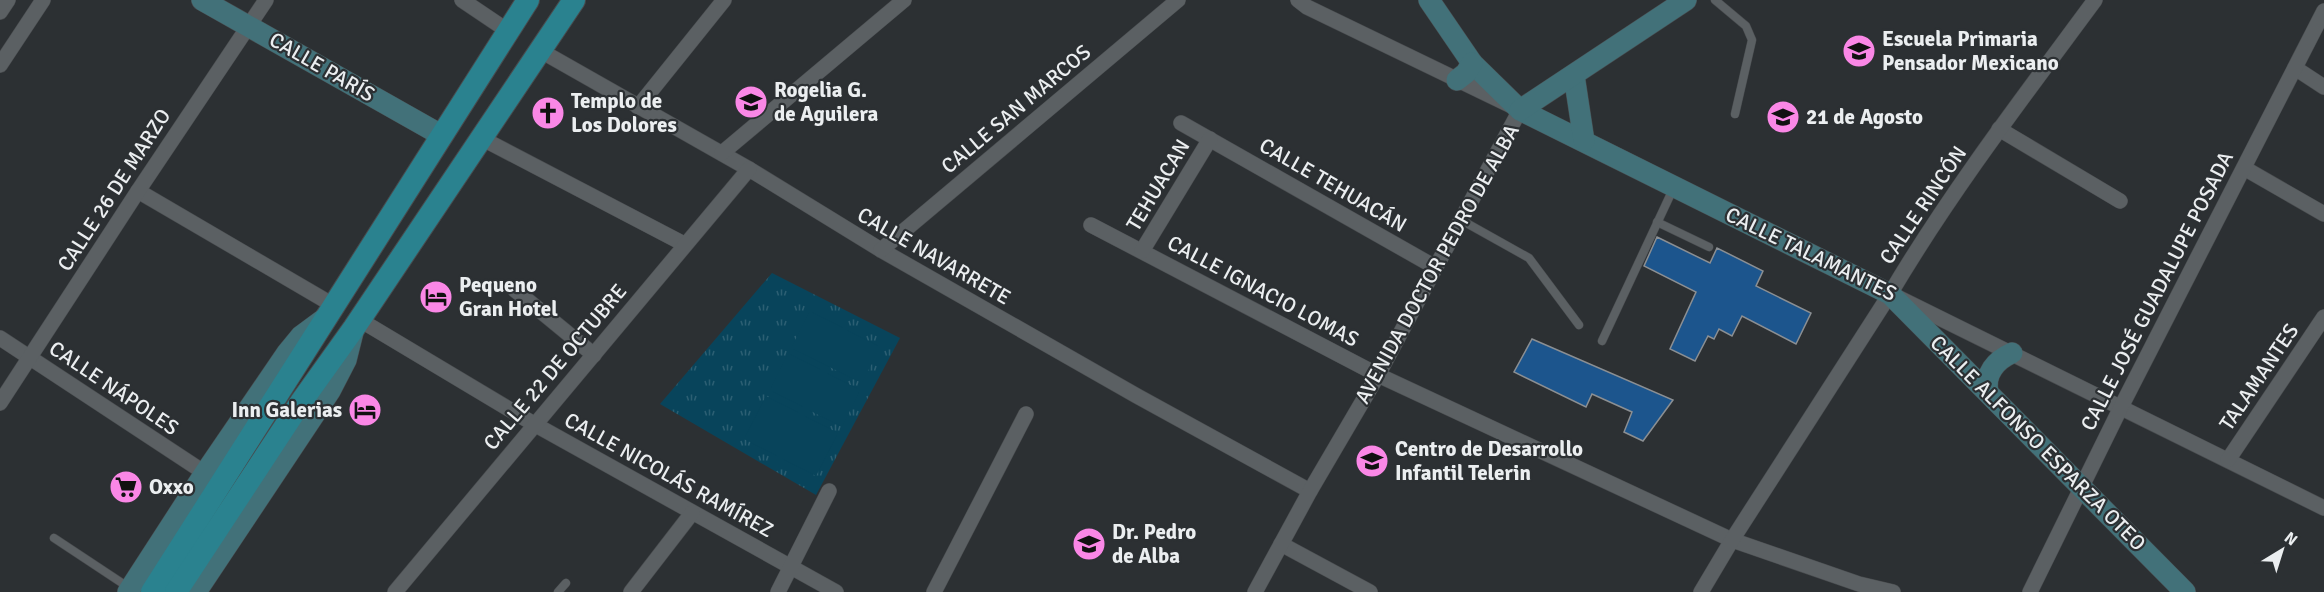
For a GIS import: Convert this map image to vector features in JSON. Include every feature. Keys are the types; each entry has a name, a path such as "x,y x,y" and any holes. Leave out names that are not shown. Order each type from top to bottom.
{"main road":[{"path":"137,591 329,312 528,0"},
{"path":"176,592 301,402 357,324 574,0"}],"street":[{"path":"0,12 8,0"},
{"path":"0,65 43,0"},
{"name":"CALLE PARÍS","path":"202,0 441,135"},
{"name":"CALLE 26 DE MARZO","path":"0,403 138,190 266,0"},
{"path":"462,0 508,32"},
{"path":"638,107 724,0"},
{"path":"722,153 904,0"},
{"name":"CALLE SAN MARCOS","path":"881,250 1178,0"},
{"name":"CALLE TALAMANTES","path":"1298,0 1307,7 1584,141 2324,508"},
{"path":"1429,0 1472,63 1520,110"},
{"name":"AVENIDA DOCTOR PEDRO DE ALBA","path":"1255,592 1310,491 1378,375 1520,110 1686,0"},
{"name":"CALLE RINCÓN","path":"1701,592 1890,294 1914,252 1999,129 2095,0"},
{"name":"CALLE JOSÉ GUADALUPE POSADA","path":"2030,592 2121,407 2324,11"},
{"name":"CALLE NAVARRETE","path":"541,51 722,153 881,250 1137,396 1310,491"},
{"path":"1457,80 1466,73 1472,63"},
{"path":"2295,68 2324,87"},
{"path":"1574,75 1584,141"},
{"name":"CALLE TEHUACÁN","path":"1181,123 1435,267"},
{"path":"1999,129 2120,201"},
{"path":"481,138 684,244"},
{"name":"TEHUACAN","path":"1142,251 1210,140"},
{"path":"2244,168 2324,214"},
{"name":"CALLE 22 DE OCTUBRE","path":"394,592 749,169"},
{"path":"137,591 205,473 286,353 301,336 329,312 138,190"},
{"name":"CALLE IGNACIO LOMAS","path":"1091,225 1378,375 1732,540 1859,584 1893,592"},
{"path":"515,290 594,355"},
{"name":"CALLE ALFONSO ESPARZA OTEO","path":"1890,294 2185,592"},
{"name":"TALAMANTES","path":"2228,460 2324,317"},
{"path":"196,592 330,391 346,360 357,324"},
{"name":"CALLE NICOLÁS RAMÍREZ","path":"357,324 836,592"},
{"name":"CALLE NÁPOLES","path":"0,338 205,473"},
{"path":"1988,392 1986,385 1992,369 2004,357 2012,353"},
{"path":"934,592 1026,414"},
{"path":"778,592 829,491"},
{"path":"631,592 692,513"},
{"path":"1281,544 1370,592"}],"lane":[{"path":"1715,0 1746,26 1752,39 1735,114"},
{"path":"1602,341 1674,186"},
{"path":"1461,220 1529,258 1579,325"},
{"path":"1657,222 1709,247"},
{"path":"54,538 137,591"},
{"path":"558,592 566,583"}],"green space":[{"path":"772,273 900,338 816,495 660,404"},
{"path":"810,311 880,347 862,383 791,348"},
{"path":"788,353 860,390 842,427 770,390"},
{"path":"766,396 838,433 816,476 744,439"}],"building":[{"path":"1657,237 1710,263 1717,248 1763,271 1756,286 1811,313 1796,344 1742,316 1732,336 1719,329 1714,339 1708,336 1695,361 1670,349 1696,292 1644,266"},
{"path":"1532,339 1673,400 1643,441 1624,432 1632,412 1592,394 1586,407 1514,372"}],"place":[{"name":"Escuela Primaria Pensador Mexicano","path":"1859,51"},
{"name":"Rogelia G. de Aguilera","path":"751,102"},
{"name":"Templo de Los Dolores","path":"548,113"},
{"name":"21 de Agosto","path":"1783,117"},
{"name":"Pequeno Gran Hotel","path":"436,297"},
{"name":"Inn Galerias","path":"365,410"},
{"name":"Centro de Desarrollo Infantil Telerin","path":"1372,461"},
{"name":"Oxxo","path":"126,487"},
{"name":"Dr. Pedro de Alba","path":"1089,544"}]}
